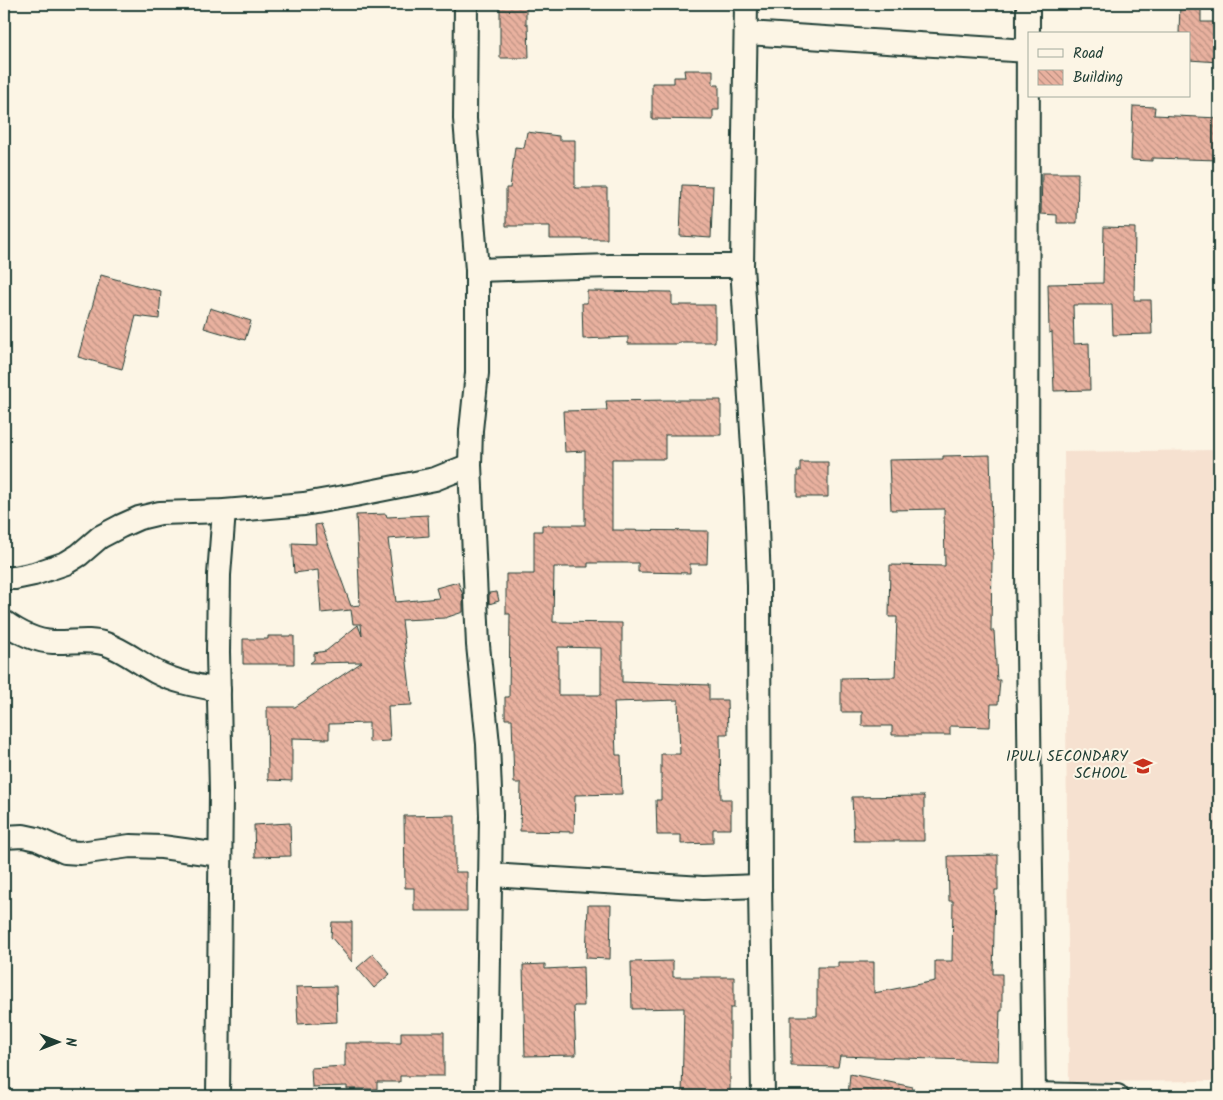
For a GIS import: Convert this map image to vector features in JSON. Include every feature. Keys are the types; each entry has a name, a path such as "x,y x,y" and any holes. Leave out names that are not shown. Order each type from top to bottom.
{"street":[{"path":"466,4 466,119 477,270 477,373 471,430 470,465 478,645 488,744 491,876 487,1096"},
{"path":"746,4 742,266 757,527 763,1096"},
{"path":"1028,4 1027,572 1034,1095 1117,1096"},
{"path":"746,32 1028,51"},
{"path":"477,270 611,266 742,266"},
{"path":"4,578 34,574 66,563 79,555 100,537 139,518 160,513 224,511 304,504 364,494 434,478 470,465"},
{"path":"218,1096 220,575 224,511"},
{"path":"4,622 13,629 36,639 52,642 92,641 106,644 133,657 158,673 202,687 219,690"},
{"path":"4,837 23,836 37,839 65,852 80,853 130,846 162,847 220,855"},
{"path":"491,876 703,888 760,886"}],"shaded area":[{"name":"IPULI SECONDARY SCHOOL","path":"1219,450 1219,1081 1069,1082 1064,452"}],"building":[{"path":"500,4 526,4 529,58 500,58"},
{"path":"1180,4 1201,4 1201,22 1219,22 1219,62 1190,60 1190,32 1179,32"},
{"path":"684,70 713,70 713,85 719,85 719,110 713,110 713,120 652,119 652,83 674,83 674,77 685,77"},
{"path":"1133,106 1155,107 1154,115 1219,118 1219,160 1152,158 1152,161 1131,160"},
{"path":"527,132 559,136 559,140 575,140 575,188 607,188 607,239 550,239 550,226 506,226 506,188 510,188 515,147 524,148"},
{"path":"1042,173 1078,173 1077,223 1057,223 1057,215 1041,214"},
{"path":"682,185 713,186 711,238 680,236"},
{"path":"1104,227 1135,228 1134,300 1151,300 1152,334 1113,335 1112,305 1073,305 1074,344 1089,343 1090,390 1054,391 1052,332 1049,333 1048,284 1103,283"},
{"path":"101,275 161,291 159,319 136,316 122,369 78,357"},
{"path":"587,291 672,292 672,305 715,305 715,342 628,344 628,337 583,339 582,303 587,303"},
{"path":"210,308 251,321 245,340 204,328"},
{"path":"721,400 721,435 665,435 665,459 612,459 612,530 708,531 707,564 690,564 690,573 638,572 638,563 588,563 588,567 554,567 553,622 622,623 622,682 709,685 709,700 727,700 728,734 720,734 721,799 731,799 731,829 713,829 713,843 681,844 681,835 657,835 656,800 661,800 661,754 680,754 678,700 614,702 616,755 621,755 622,794 575,795 574,832 520,831 521,783 514,783 512,719 505,719 505,697 509,697 510,614 506,614 506,574 534,574 534,531 542,531 542,525 585,525 585,451 565,452 563,411 607,410 606,401","holes":["558,647 601,648 601,695 558,695"]},
{"path":"990,455 993,560 991,631 994,631 997,680 1000,680 998,704 991,704 990,727 950,726 950,735 892,735 892,726 862,726 862,712 841,712 841,678 895,677 897,617 889,617 890,565 945,566 944,509 891,510 889,460 943,459 943,456"},
{"path":"800,462 828,462 828,497 797,497 797,471 800,471"},
{"path":"386,514 387,517 428,515 429,536 388,539 396,602 439,598 436,588 458,582 463,595 463,612 445,618 402,620 412,705 388,706 390,741 369,742 369,723 329,724 329,739 292,738 292,781 268,780 267,707 295,707 362,662 310,663 314,660 314,653 326,651 358,625 362,636 361,624 353,624 351,610 321,613 318,570 294,573 292,543 316,544 315,525 321,524 351,606 360,605 356,515"},
{"path":"497,592 499,601 489,604 489,593"},
{"path":"268,636 294,636 294,664 243,664 243,639 268,639"},
{"path":"924,796 924,841 854,841 852,797"},
{"path":"455,815 455,872 467,872 467,911 414,911 414,888 405,888 404,816"},
{"path":"290,823 291,856 255,857 254,825"},
{"path":"998,855 998,890 995,890 993,974 1002,974 1002,1011 1000,1011 998,1061 840,1056 838,1067 791,1066 791,1016 817,1016 817,967 838,967 838,962 874,962 874,993 935,981 935,961 952,961 953,901 949,901 948,856"},
{"path":"588,905 611,905 610,959 586,958"},
{"path":"332,922 352,922 352,962 331,937"},
{"path":"373,954 390,974 374,988 357,968"},
{"path":"673,961 673,977 734,977 734,1008 730,1008 730,1096 682,1096 684,1008 632,1009 631,962"},
{"path":"545,964 545,969 583,967 584,1006 574,1006 576,1055 525,1056 523,965"},
{"path":"336,986 337,1022 298,1024 296,987"},
{"path":"401,1032 444,1032 444,1076 400,1076 400,1082 377,1082 377,1089 347,1089 347,1086 312,1087 311,1068 345,1066 345,1043 401,1043"},
{"path":"850,1074 913,1087 912,1096 848,1096"}],"place":[{"name":"IPULI SECONDARY SCHOOL","path":"1143,766"}]}
